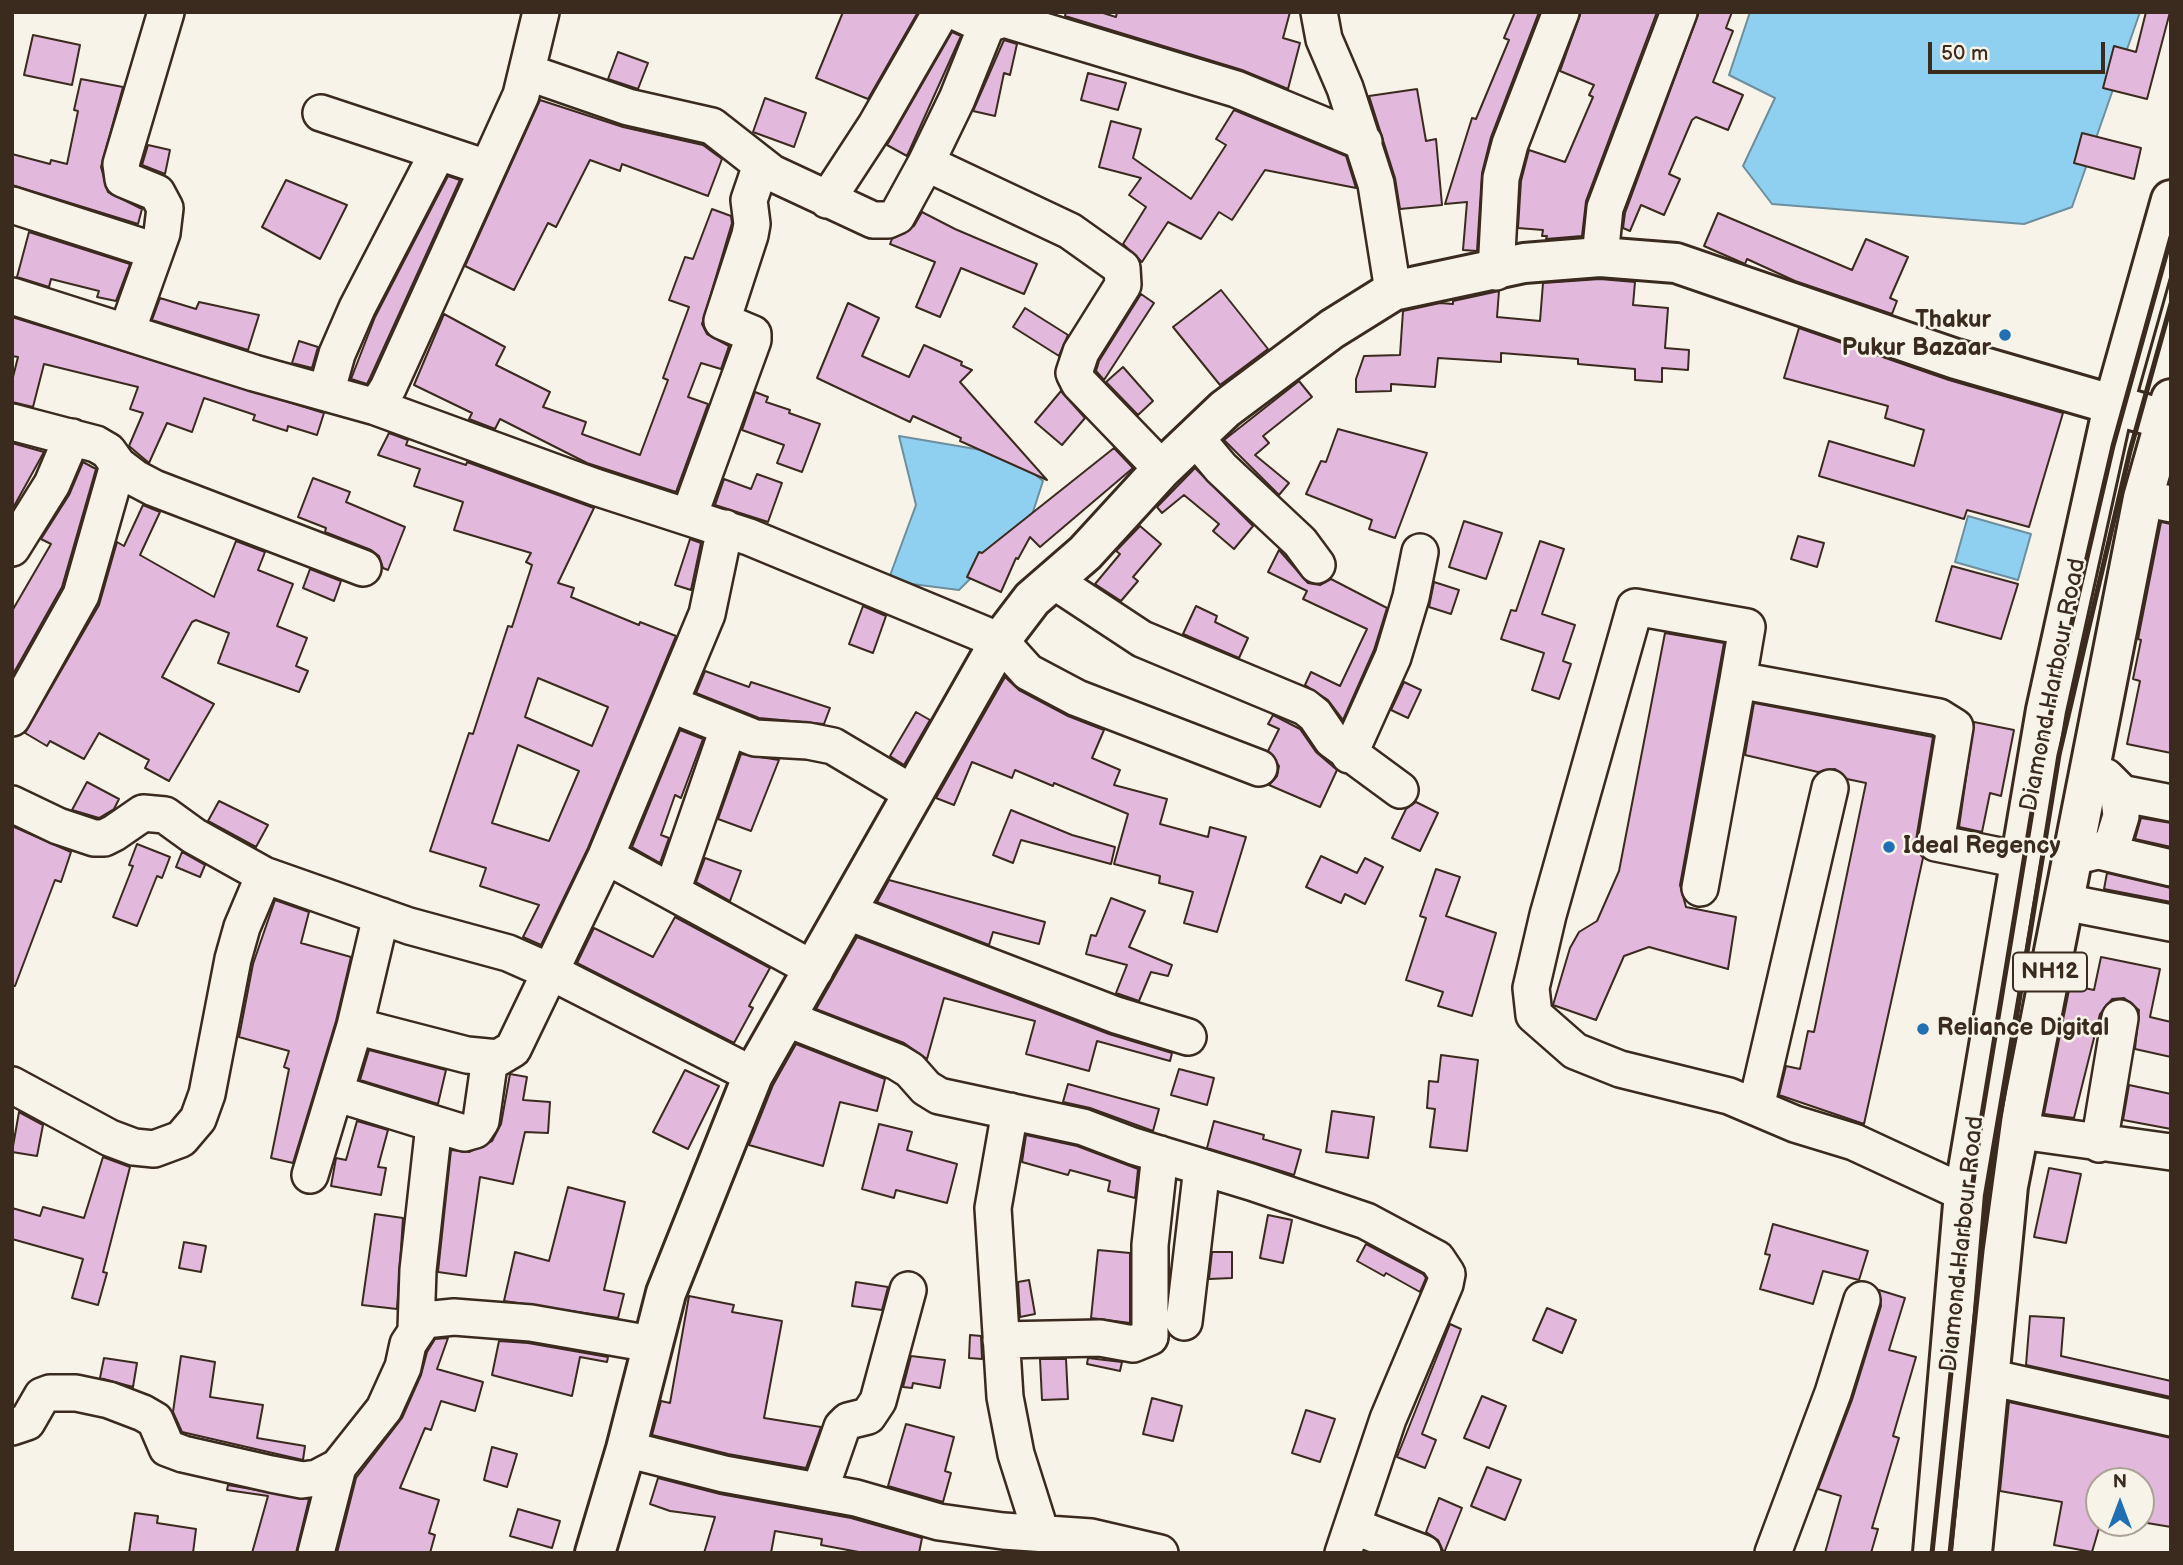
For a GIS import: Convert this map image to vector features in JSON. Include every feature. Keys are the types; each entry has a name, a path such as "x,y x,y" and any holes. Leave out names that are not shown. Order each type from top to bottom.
{"main road":[{"name":"Diamond Harbour Road","path":"1933,1553 1964,1193 2046,710 2113,406 2171,200"},
{"path":"595,1553 626,1449 651,1343 666,1293 752,1075 815,970 912,793 1000,641 1032,599 1109,528 1162,469 1225,409 1321,337 1393,291 1496,272 1524,263 1600,257 1676,263 1956,359 2113,406 2169,409"},
{"name":"Diamond Harbour Road","path":"1972,1553 2008,1186 2064,902 2086,854 2090,771 2157,501 2169,409"}],"street":[{"path":"127,331 165,217 162,200 157,192 123,179 121,164 166,12"},
{"path":"376,407 388,388 521,95 541,12"},
{"path":"827,200 876,125 941,12"},
{"path":"1319,12 1324,39 1364,142 1376,184 1393,291"},
{"path":"1496,272 1501,178 1510,144 1561,12"},
{"path":"1600,257 1605,208 1679,12"},
{"path":"527,72 628,107 712,126 761,165 827,200 873,220 888,220 897,216 926,163 957,99 977,16 1004,19 1236,89 1364,142"},
{"path":"321,113 487,168"},
{"path":"326,393 337,354 356,308 438,152"},
{"path":"926,163 1070,231 1122,268 1123,285 1081,352 1074,373 1079,383 1162,469"},
{"path":"689,516 752,340 752,334 722,321 750,235 749,200 761,165"},
{"path":"12,205 155,251"},
{"path":"12,296 376,407 596,487 725,528 1000,641 1028,672 1050,686 1259,768"},
{"path":"12,422 72,437 108,451 118,465 154,488 363,568"},
{"path":"12,548 52,484 72,437"},
{"path":"1195,438 1229,476 1300,542 1317,565"},
{"path":"12,718 81,596 118,465"},
{"path":"355,1026 440,1049 489,1058 506,1055 513,1049 606,856 670,704 706,614 725,528"},
{"path":"1349,755 1394,657 1420,552"},
{"path":"1054,581 1142,639 1305,708 1315,715 1332,740 1349,755 1400,790"},
{"path":"1700,888 1747,627 1635,607 1548,915 1531,988 1534,1015 1575,1051 1620,1069 1729,1096 1795,1124 1854,1142 1964,1193"},
{"path":"1738,680 1939,716 1955,727 1936,843 2020,860"},
{"path":"670,704 755,738 808,740 833,746 912,793"},
{"path":"672,891 728,729"},
{"path":"2086,854 2113,842 2122,808 2120,793 2113,783 2090,771"},
{"path":"1756,1107 1830,788"},
{"path":"2120,793 2171,803"},
{"path":"12,804 58,826 94,838 104,838 114,833 143,813 165,815 194,836 264,874 381,916 508,953 551,972 752,1075"},
{"path":"2086,854 2171,868"},
{"path":"606,856 815,970"},
{"path":"12,1085 110,1138 134,1147 154,1149 181,1139 198,1119 207,1094 233,960 242,927 264,874"},
{"path":"2064,902 2171,923"},
{"path":"848,912 1116,1015 1188,1037"},
{"path":"310,1174 355,1026 381,916"},
{"path":"785,1018 897,1062 939,1096 970,1105 1083,1127 1366,1221 1437,1259 1444,1266 1445,1284 1388,1419 1348,1539 1423,1553"},
{"path":"2099,1144 2120,1018"},
{"path":"335,1093 464,1133 475,1130 481,1121 489,1058"},
{"path":"1010,1111 993,1208 1001,1340 1010,1429 1041,1533"},
{"path":"12,1427 27,1422 41,1396 61,1391 76,1393 109,1400 143,1413 155,1420 167,1448 183,1454 302,1480 328,1475 338,1467 389,1400 416,1329 418,1270 434,1125"},
{"path":"2020,1131 2171,1152"},
{"path":"1001,1340 1100,1338 1133,1344 1150,1337 1151,1232 1160,1154"},
{"path":"1184,1322 1202,1167"},
{"path":"820,1490 842,1427 848,1421 868,1416 878,1401 908,1290"},
{"path":"1773,1553 1833,1394 1862,1300"},
{"path":"416,1329 424,1320 435,1317 488,1319 587,1331 651,1343"},
{"path":"1949,1367 2171,1418"},
{"path":"626,1449 724,1474 820,1490 939,1522 1091,1537 1160,1553"},
{"path":"316,1553 338,1467"}],"water":[{"path":"1750,12 2140,12 2072,207 2024,224 1772,204 1743,166 1775,98 1729,75"},
{"path":"899,436 1011,455 1043,481 1031,518 959,590 888,581 916,505"},
{"path":"1968,516 2031,534 2018,580 1955,562"}],"building":[{"path":"843,12 918,12 868,99 816,78"},
{"path":"1066,12 1100,12 1116,17 1117,12 1290,12 1283,38 1300,43 1288,89 1242,70 1065,16"},
{"path":"1515,12 1539,12 1491,137 1482,173 1477,251 1463,250 1467,202 1445,204 1472,118 1476,119 1509,40 1504,38"},
{"path":"1581,12 1657,12 1586,201 1582,236 1546,239 1547,236 1542,236 1543,230 1518,228 1521,181 1529,150 1565,162 1593,97 1589,95 1594,85 1560,71"},
{"path":"1699,12 1732,12 1726,28 1733,31 1713,82 1743,95 1728,130 1696,117 1692,120 1669,174 1680,179 1664,215 1641,205 1630,231 1623,228 1625,213"},
{"path":"2146,12 2170,12 2147,99 2103,88 2114,46 2136,52"},
{"path":"952,32 961,36 907,156 887,145"},
{"path":"33,35 80,45 72,85 24,75"},
{"path":"1004,40 1017,44 1010,75 1004,73 995,116 973,111"},
{"path":"618,52 648,63 638,89 608,79"},
{"path":"1088,73 1126,83 1118,110 1081,100"},
{"path":"81,79 123,87 101,167 108,192 142,209 138,224 12,185 12,154 50,164 51,160 67,164 78,111 74,110"},
{"path":"1417,89 1426,141 1436,139 1442,205 1400,209 1395,178 1369,96"},
{"path":"765,98 806,113 794,147 753,132"},
{"path":"540,100 623,127 703,145 722,159 708,196 622,164 620,171 590,160 556,227 548,223 514,290 465,266"},
{"path":"1234,110 1346,156 1356,188 1265,170 1232,220 1219,212 1201,239 1168,222 1142,262 1123,244 1146,207 1129,195 1141,178 1099,167 1111,121 1141,129 1133,158 1191,199 1226,145 1216,139"},
{"path":"2082,133 2141,148 2134,179 2074,163"},
{"path":"148,145 170,150 165,174 142,165"},
{"path":"448,176 460,180 370,378 367,384 351,379 375,317"},
{"path":"286,180 347,205 320,259 262,227"},
{"path":"712,209 731,216 732,223 702,324 707,334 729,346 721,369 701,363 688,397 708,404 676,492 587,463 500,419 495,429 469,419 472,413 414,385 444,314 505,347 496,365 550,392 543,407 586,422 582,434 640,455 668,380 663,378 689,307 669,300 685,257 693,259"},
{"path":"922,212 1037,264 1024,294 961,268 940,317 916,307 935,262 890,244 892,239 914,226"},
{"path":"1718,213 1852,270 1866,239 1908,257 1890,298 1897,301 1892,314 1795,281 1747,259 1745,264 1704,246"},
{"path":"29,232 130,264 116,301 97,297 99,291 51,279 49,287 17,277"},
{"path":"1600,279 1635,282 1633,305 1668,308 1665,348 1689,350 1688,370 1662,368 1662,382 1635,380 1635,369 1578,364 1578,359 1501,353 1501,362 1438,358 1435,387 1391,384 1391,391 1356,392 1356,379 1364,356 1400,355 1403,311 1440,303 1453,304 1453,301 1499,291 1497,317 1540,321 1543,283"},
{"path":"1221,290 1268,349 1220,385 1173,327"},
{"path":"1141,294 1154,303 1104,380 1096,371 1099,361"},
{"path":"160,298 196,309 199,302 259,315 248,350 152,320"},
{"path":"848,303 879,318 862,356 909,377 924,345 962,362 961,365 972,370 960,382 1047,480 960,441 961,438 913,416 910,422 817,378"},
{"path":"1025,308 1068,335 1059,356 1013,327"},
{"path":"12,317 324,413 317,435 288,426 287,431 253,420 255,415 204,398 192,432 167,423 149,463 129,446 143,413 130,409 138,387 44,364 33,407 12,402 12,381 18,357 12,356"},
{"path":"1799,328 1949,380 2063,413 2029,527 1967,510 1964,519 1819,476 1829,441 1914,466 1924,430 1885,418 1888,406 1784,378"},
{"path":"299,341 318,347 312,368 292,363"},
{"path":"1123,367 1153,401 1138,415 1106,382"},
{"path":"1299,381 1312,397 1263,436 1269,443 1255,455 1289,483 1279,495 1224,440"},
{"path":"1061,391 1085,418 1062,445 1035,422"},
{"path":"755,392 768,397 766,402 820,424 802,472 777,463 784,445 742,430"},
{"path":"1338,429 1427,453 1395,538 1369,529 1372,520 1306,494 1321,461 1326,462"},
{"path":"389,433 408,440 406,445 466,465 467,462 594,508 558,583 574,588 571,597 639,625 640,622 676,636 588,848 541,945 523,937 539,905 480,886 486,868 430,851 469,733 473,734 508,626 512,627 532,565 526,562 531,553 454,530 463,502 414,486 420,469 378,455","holes":["538,678 608,707 592,746 525,717","518,745 579,771 549,841 492,823"]},
{"path":"12,443 44,452 13,508 12,508"},
{"path":"1114,448 1133,468 1040,547 1030,537 1018,559 1016,558 1001,592 967,577 979,552 982,553"},
{"path":"83,462 96,469 62,587 12,676 12,611 51,544 41,539 69,495"},
{"path":"1195,468 1253,526 1234,549 1213,531 1219,524 1184,495 1162,513 1157,507"},
{"path":"757,474 782,483 768,522 715,505 724,479 751,489"},
{"path":"313,478 350,492 346,502 405,527 388,570 383,568 379,556 371,550 325,532 326,528 298,517"},
{"path":"143,505 160,512 140,555 214,597 236,541 265,552 258,570 293,584 277,626 307,638 296,666 308,671 299,692 218,663 229,633 196,620 192,622 162,677 214,704 169,781 145,768 149,760 99,733 84,759 50,741 47,746 25,733 99,605 117,542 124,546"},
{"path":"1464,521 1502,533 1486,579 1449,567"},
{"path":"2161,522 2171,524 2171,753 2127,744 2140,681 2133,679 2141,640 2138,639"},
{"path":"1140,526 1161,544 1133,577 1138,581 1121,601 1095,584 1120,554 1116,551"},
{"path":"1798,536 1824,543 1817,567 1791,559"},
{"path":"690,539 701,543 691,590 675,585"},
{"path":"1540,541 1564,549 1542,614 1575,625 1563,661 1571,664 1559,699 1532,690 1544,653 1501,639 1511,610 1516,611"},
{"path":"1279,550 1308,583 1320,585 1331,579 1387,608 1374,650 1343,720 1328,700 1305,685 1311,672 1340,686 1367,629 1303,599 1307,591 1268,572"},
{"path":"1952,566 2018,584 2001,639 1936,621"},
{"path":"310,569 341,581 334,601 303,588"},
{"path":"1434,582 1459,590 1451,614 1429,607"},
{"path":"863,606 886,616 873,653 849,644"},
{"path":"1196,606 1217,616 1215,622 1248,638 1239,658 1183,634"},
{"path":"1665,633 1724,643 1680,885 1686,907 1736,917 1728,969 1649,947 1624,956 1596,1020 1553,1005 1570,948 1579,932 1597,921 1619,871"},
{"path":"705,671 749,687 751,682 830,708 824,724 759,718 696,693"},
{"path":"1005,677 1019,690 1068,716 1104,730 1092,758 1120,770 1114,785 1167,799 1160,824 1208,837 1210,827 1246,837 1217,932 1184,923 1193,892 1159,883 1160,876 1114,864 1128,814 1015,770 1012,778 972,762 954,805 936,798"},
{"path":"1404,682 1421,690 1408,718 1391,710"},
{"name":"Ideal Regency","path":"1754,703 1933,737 1916,840 1917,850 1923,858 1864,1124 1779,1095 1786,1066 1800,1069 1808,1031 1814,1032 1866,783 1847,779 1835,769 1818,772 1745,755"},
{"path":"916,712 930,720 904,765 890,756"},
{"path":"1273,715 1300,729 1316,752 1337,770 1320,807 1269,785 1277,776 1279,766 1268,751 1279,729 1268,724"},
{"path":"1974,722 2014,730 2001,796 1990,793 1982,832 1959,827"},
{"path":"680,730 703,739 681,798 675,795 661,835 669,838 660,863 632,847"},
{"path":"741,754 779,760 751,831 718,819"},
{"path":"87,782 119,799 114,809 99,818 72,810"},
{"path":"219,801 268,825 256,847 208,821"},
{"path":"1416,802 1438,813 1420,851 1392,838 1406,809"},
{"path":"1011,810 1072,835 1115,847 1111,864 1021,840 1013,863 993,855"},
{"path":"2141,818 2171,823 2171,847 2135,839"},
{"path":"12,826 71,852 61,882 55,880 15,986 12,986"},
{"path":"137,844 170,857 162,878 157,876 137,926 113,917 133,866 129,865"},
{"path":"182,852 205,865 200,877 176,867"},
{"path":"1321,856 1357,873 1365,858 1383,867 1365,904 1345,894 1341,903 1306,887"},
{"path":"705,858 741,871 730,901 696,882"},
{"path":"1436,869 1460,877 1446,916 1496,933 1472,1016 1438,1006 1443,992 1406,980 1426,918 1420,916"},
{"path":"2107,873 2171,888 2171,902 2104,889"},
{"path":"889,880 1045,922 1039,944 993,932 989,945 877,902"},
{"path":"1111,898 1145,911 1129,947 1172,965 1168,976 1151,972 1139,1001 1116,993 1127,965 1086,954 1091,935 1096,936"},
{"path":"275,900 309,912 301,943 351,957 336,1021 293,1163 271,1158 289,1069 284,1067 289,1051 239,1037 253,964"},
{"path":"675,917 770,968 749,1006 753,1008 734,1043 577,963 594,928 653,957"},
{"path":"857,937 1109,1034 1172,1053 1170,1061 1097,1041 1089,1071 1026,1054 1035,1021 944,998 927,1059 904,1043 816,1009"},
{"path":"2101,957 2160,969 2150,1017 2171,1022 2171,1057 2135,1049 2139,1010 2124,998 2112,999 2100,1014 2074,1118 2044,1114 2070,985 2094,990"},
{"path":"796,1044 885,1079 877,1111 840,1102 823,1166 749,1145 773,1085"},
{"path":"369,1050 446,1070 438,1104 360,1080"},
{"path":"1441,1055 1478,1060 1467,1151 1430,1147 1435,1109 1427,1108 1429,1081 1438,1082"},
{"path":"1179,1069 1214,1078 1207,1105 1171,1095"},
{"path":"685,1070 719,1086 688,1149 653,1132"},
{"path":"510,1074 527,1077 523,1100 550,1102 548,1133 525,1132 513,1184 480,1177 466,1276 438,1272 451,1150 469,1152 492,1141 501,1124"},
{"path":"1068,1084 1159,1109 1153,1131 1090,1108 1063,1102"},
{"path":"2129,1085 2171,1094 2171,1129 2123,1120"},
{"path":"1332,1111 1374,1117 1368,1158 1326,1152"},
{"path":"19,1112 43,1125 37,1156 12,1152"},
{"path":"357,1121 388,1130 378,1167 386,1168 381,1195 331,1186 336,1158 346,1160"},
{"path":"1214,1121 1264,1135 1263,1139 1301,1150 1294,1175 1207,1148"},
{"path":"879,1124 912,1132 907,1150 957,1164 947,1203 896,1190 894,1198 862,1189"},
{"path":"1026,1135 1077,1146 1138,1169 1135,1198 1108,1191 1110,1181 1070,1170 1068,1175 1022,1162"},
{"path":"103,1157 130,1167 103,1272 107,1273 98,1305 72,1298 83,1259 12,1239 12,1208 40,1216 43,1207 84,1218"},
{"path":"2049,1168 2081,1174 2066,1243 2034,1237"},
{"path":"568,1187 625,1202 604,1290 624,1294 618,1318 504,1301 515,1252 549,1261"},
{"path":"375,1214 403,1218 397,1309 362,1305"},
{"path":"1268,1215 1292,1220 1283,1263 1260,1258"},
{"path":"1773,1224 1868,1251 1859,1280 1823,1271 1813,1304 1760,1289 1770,1255 1765,1254"},
{"path":"184,1242 206,1246 201,1272 179,1268"},
{"path":"1366,1244 1423,1274 1426,1278 1420,1292 1357,1261"},
{"path":"1098,1250 1130,1253 1130,1323 1091,1318"},
{"path":"1212,1252 1232,1252 1232,1278 1209,1279"},
{"path":"1029,1280 1035,1314 1020,1317 1018,1282"},
{"path":"856,1282 888,1287 882,1310 852,1306"},
{"path":"1879,1290 1905,1298 1889,1350 1916,1357 1893,1436 1899,1438 1872,1528 1878,1529 1871,1553 1825,1553 1841,1496 1818,1489 1852,1400 1881,1306"},
{"path":"689,1296 734,1305 732,1312 782,1321 764,1418 821,1427 806,1468 728,1454 652,1435 661,1401 670,1403"},
{"path":"1547,1308 1576,1320 1562,1353 1533,1340"},
{"path":"2030,1316 2064,1318 2061,1356 2171,1381 2171,1397 2026,1365"},
{"path":"1450,1324 1461,1329 1422,1434 1436,1440 1425,1468 1397,1457"},
{"path":"970,1335 981,1336 982,1359 969,1358"},
{"path":"448,1338 437,1369 483,1382 475,1411 441,1401 431,1430 425,1428 400,1488 439,1500 429,1533 435,1535 430,1553 337,1553 356,1478 402,1418 421,1375 427,1352 435,1339"},
{"path":"499,1341 528,1343 608,1357 607,1362 580,1357 572,1396 492,1375"},
{"path":"181,1356 215,1362 210,1397 263,1405 257,1438 305,1446 303,1460 182,1432 173,1412"},
{"path":"911,1356 945,1360 940,1388 913,1383 912,1388 903,1387"},
{"path":"104,1358 137,1363 133,1387 100,1378"},
{"path":"1088,1358 1122,1362 1120,1371 1087,1364"},
{"path":"1040,1359 1066,1359 1068,1399 1042,1400"},
{"path":"1482,1396 1506,1406 1489,1448 1464,1438"},
{"path":"1152,1398 1182,1406 1173,1441 1143,1434"},
{"path":"2009,1402 2171,1438 2171,1527 2155,1524 2155,1467 2085,1467 2085,1537 2096,1537 2092,1552 2054,1545 2062,1502 2000,1491"},
{"path":"1306,1410 1335,1419 1320,1462 1292,1453"},
{"path":"906,1424 954,1437 945,1471 951,1473 943,1502 888,1486"},
{"path":"492,1447 517,1454 507,1487 484,1480"},
{"path":"1487,1467 1521,1480 1505,1520 1471,1506"},
{"path":"658,1478 720,1494 851,1518 922,1538 919,1553 864,1553 821,1545 822,1539 775,1531 771,1553 704,1553 715,1517 670,1511 650,1504"},
{"path":"228,1485 309,1499 296,1553 252,1553 268,1496 227,1490"},
{"path":"1439,1498 1462,1508 1444,1553 1438,1540 1426,1532"},
{"path":"518,1509 560,1521 552,1548 510,1536"},
{"path":"135,1513 158,1516 157,1523 196,1529 193,1553 129,1553"}],"railway":[{"path":"1932,1553 1964,1249 1982,1115 2042,751 2113,446 2171,237"},
{"path":"1950,1553 1982,1251 2000,1118 2059,755 2130,451 2171,304"}],"place":[{"name":"Thakur Pukur Bazaar","path":"2005,335"},
{"name":"Ideal Regency","path":"1889,847"},
{"name":"Reliance Digital","path":"1923,1029"}]}
